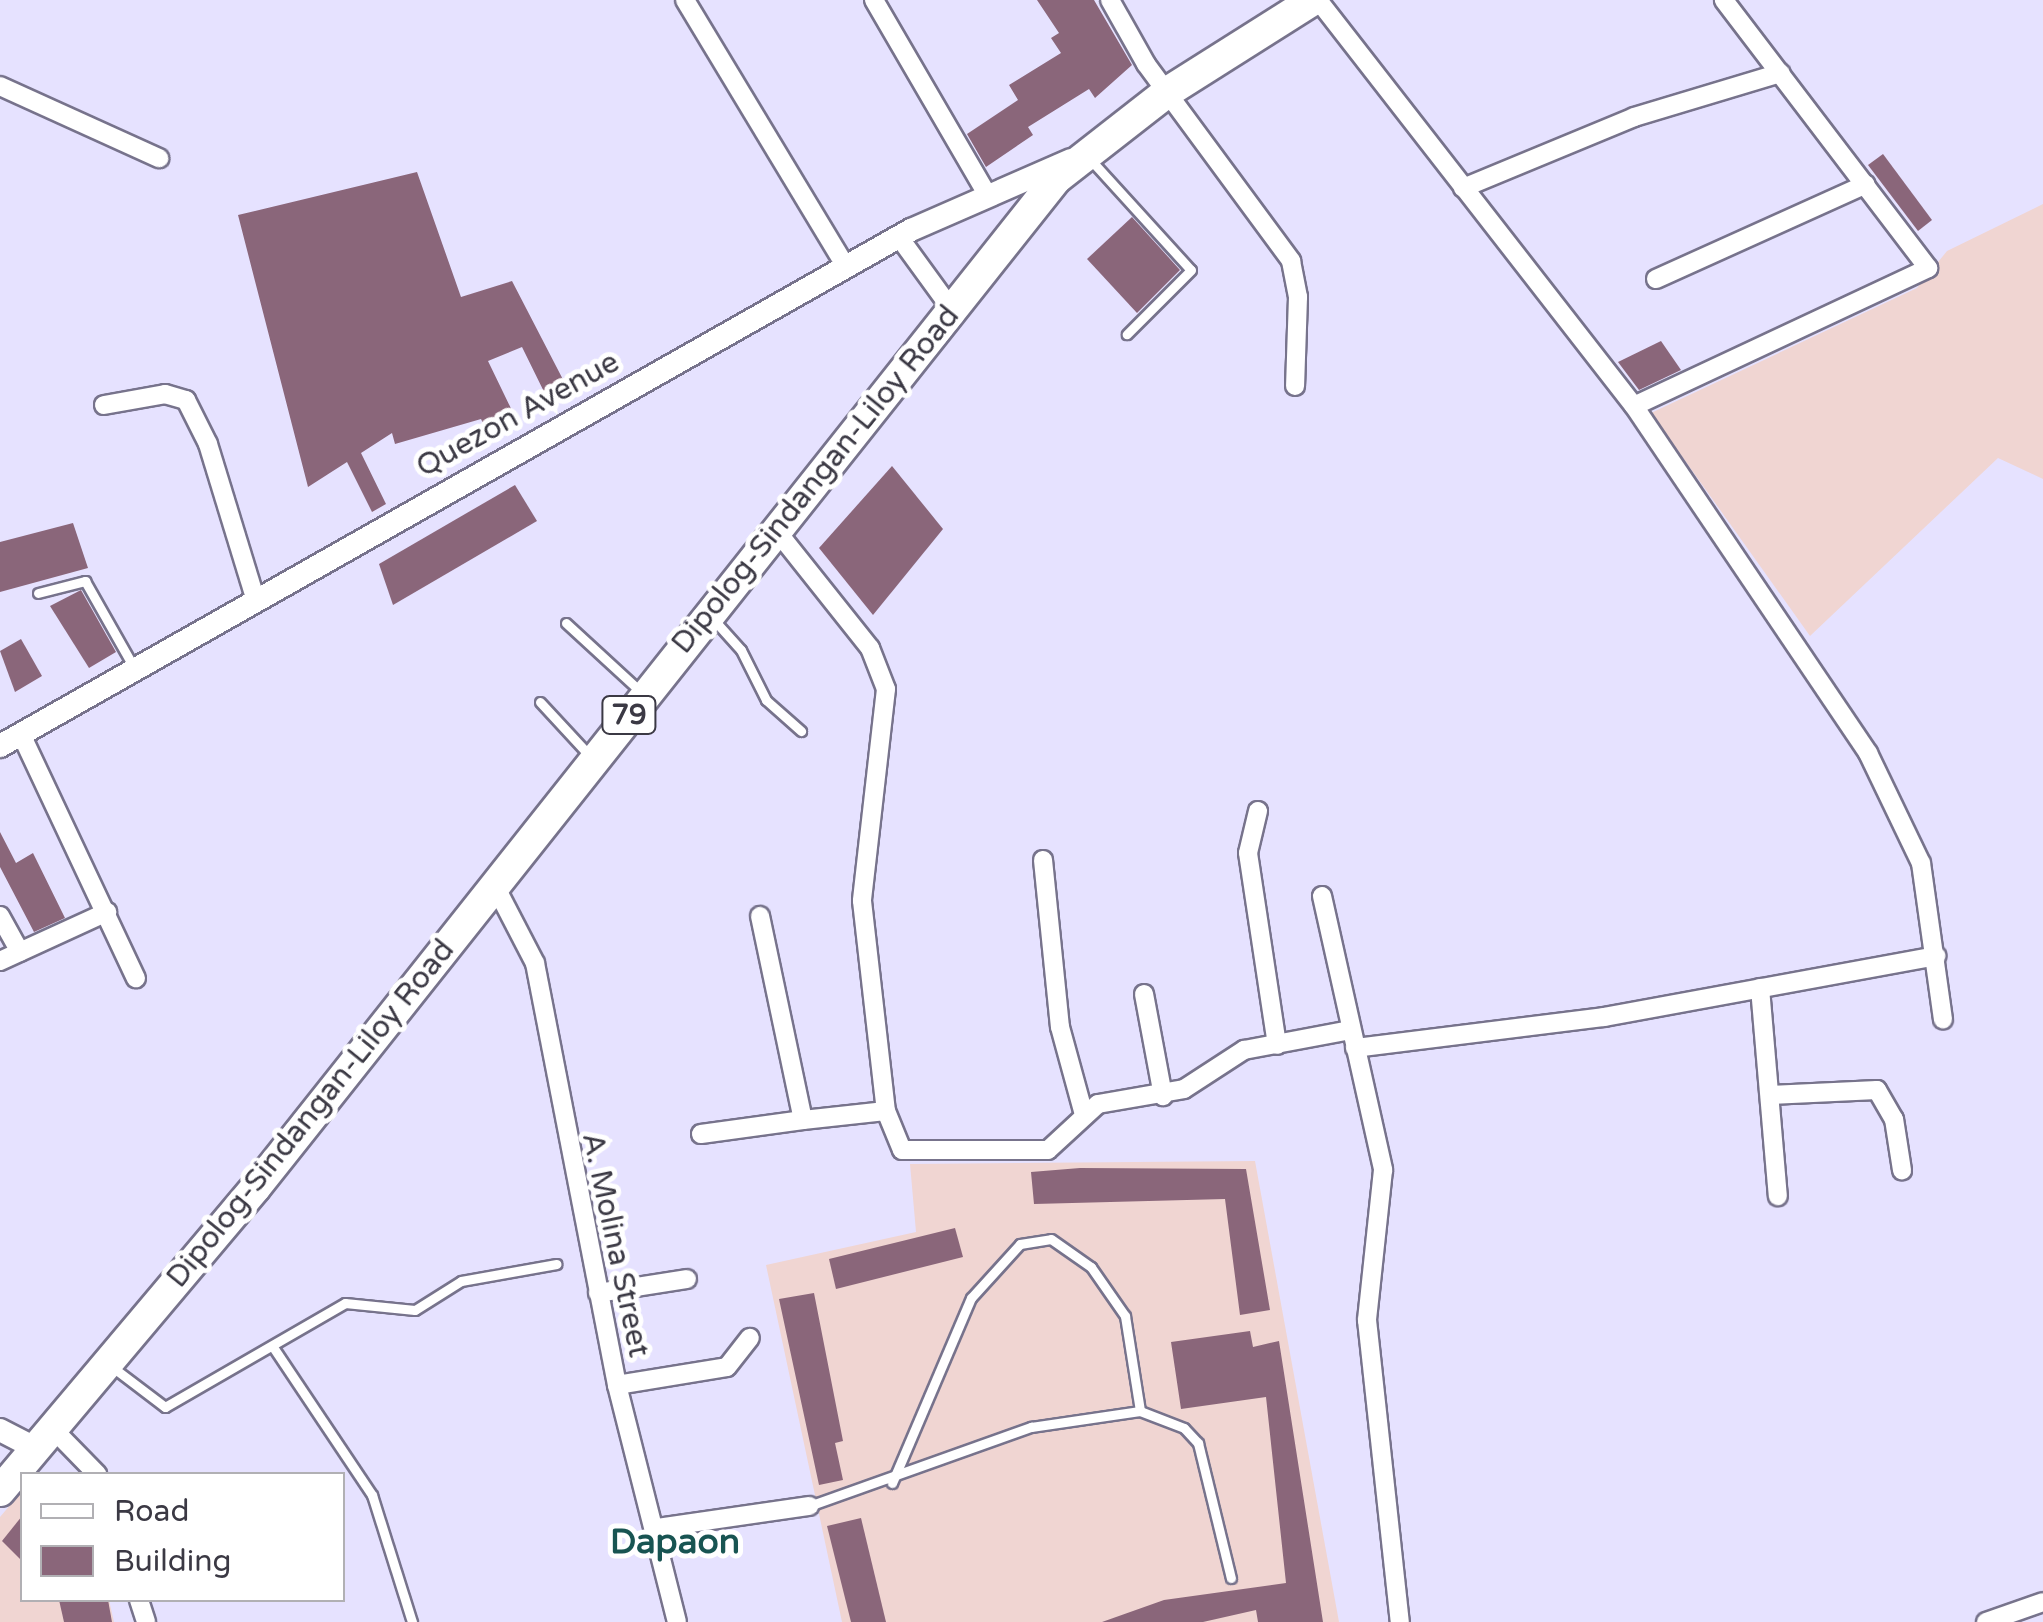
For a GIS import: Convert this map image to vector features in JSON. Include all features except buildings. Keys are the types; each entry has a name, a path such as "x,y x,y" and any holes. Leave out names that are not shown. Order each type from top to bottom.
{"highway":[{"name":"Dipolog-Sindangan-Liloy Road","path":"0,1491 109,1364 952,310 1081,155 1166,94 1316,0"}],"street":[{"path":"685,0 846,267"},
{"path":"874,0 987,194"},
{"path":"1110,0 1166,94 1291,261 1295,386"},
{"path":"1316,0 1634,406 1868,752 1921,863 1943,1019"},
{"path":"1634,406 1927,271 1866,184 1724,0"},
{"path":"1463,188 1617,124 1780,73"},
{"path":"0,86 159,158"},
{"name":"Quezon Avenue","path":"0,746 255,598 900,236 1081,155"},
{"path":"1656,279 1866,184"},
{"path":"900,236 952,310"},
{"path":"104,405 165,394 186,400 208,444 255,598"},
{"path":"776,530 870,648 886,689 886,740 861,870 886,1111 902,1150 1030,1152 1061,1140 1084,1110 1163,1096 1244,1050 1760,988 1936,956"},
{"path":"21,734 136,978"},
{"path":"1258,811 1248,852 1276,1045"},
{"path":"1043,860 1060,1027 1084,1110"},
{"name":"A. Molina Street","path":"494,884 535,963 617,1385 678,1622"},
{"path":"1322,896 1383,1170 1367,1320 1400,1622"},
{"path":"0,961 107,912"},
{"path":"0,916 20,952"},
{"path":"760,916 802,1120"},
{"path":"1760,988 1778,1196"},
{"path":"1144,994 1163,1096"},
{"path":"1770,1095 1877,1090 1894,1119 1902,1170"},
{"path":"701,1134 886,1111"},
{"path":"598,1293 687,1279"},
{"path":"617,1385 728,1367 750,1338"},
{"path":"0,1430 46,1440 94,1472"},
{"path":"656,1528 809,1506"},
{"path":"1986,1622 2043,1602"}],"lane":[{"path":"1081,155 1191,270 1126,334"},
{"path":"38,593 86,582 134,668"},
{"path":"709,614 741,650 766,700 802,731"},
{"path":"566,623 644,695"},
{"path":"540,702 593,759"},
{"path":"892,1483 971,1298 1020,1244 1051,1239 1092,1268 1125,1316 1140,1411"},
{"path":"109,1364 165,1407 345,1303 415,1310 461,1281 556,1264"},
{"path":"273,1347 372,1495 412,1622"},
{"path":"809,1506 892,1483 1030,1427 1140,1411 1184,1428 1198,1444 1231,1578"}],"shaded area":[{"path":"2043,204 2043,479 1998,458 1810,636 1651,413 1917,288 1947,251"},
{"path":"1255,1161 1339,1622 842,1622 766,1265 916,1232 910,1164"},
{"path":"20,1493 20,1602 109,1602 114,1622 0,1622 0,1517"}],"district":[{"name":"Dapaon","path":"675,1542"}]}
